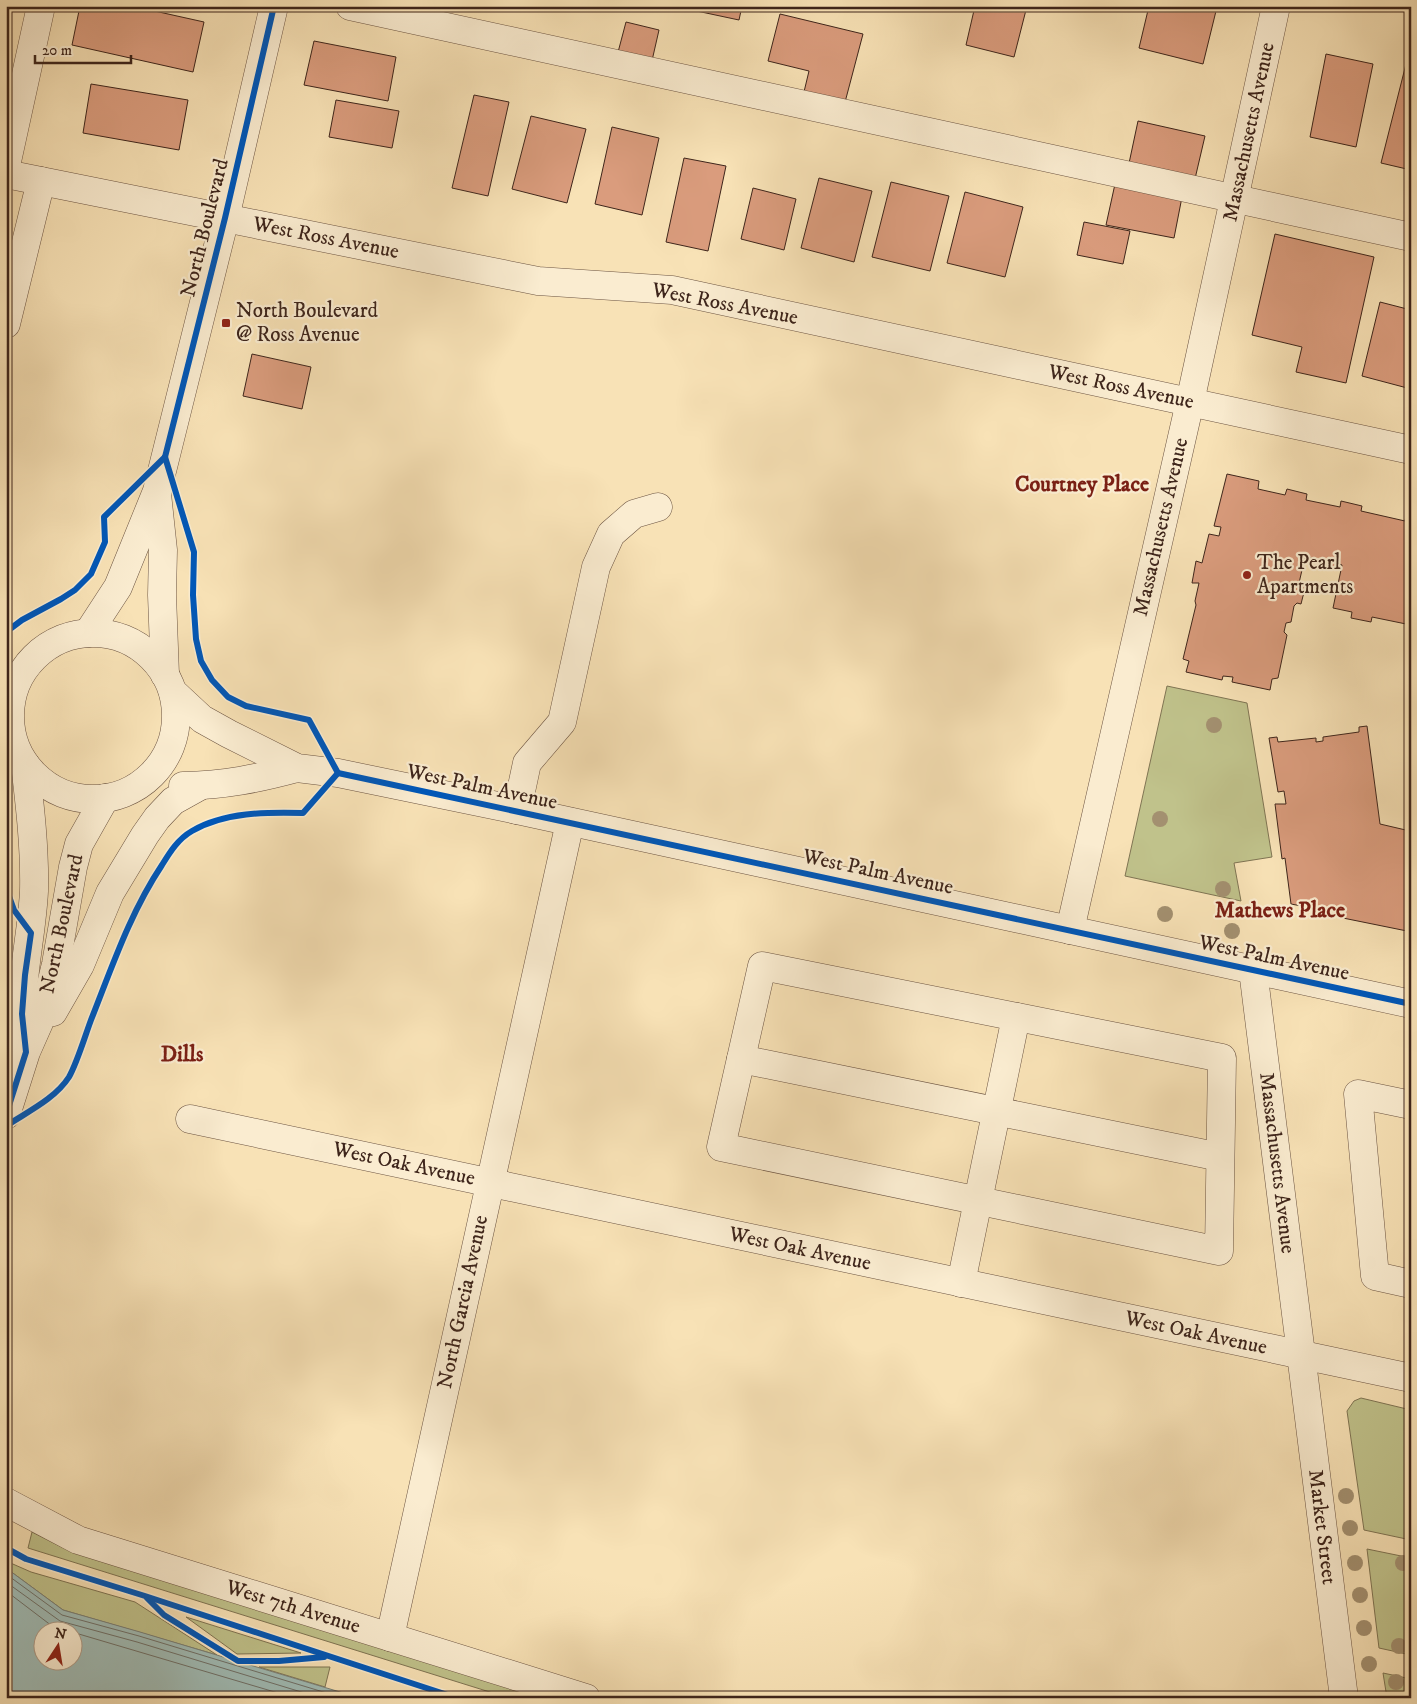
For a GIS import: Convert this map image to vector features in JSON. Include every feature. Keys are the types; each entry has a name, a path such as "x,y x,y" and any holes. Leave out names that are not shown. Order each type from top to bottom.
{"street":[{"path":"6,166 41,6"},
{"name":"North Boulevard","path":"88,633 118,587 157,490 225,218 274,6"},
{"path":"350,6 1411,238"},
{"name":"Massachusetts Avenue","path":"1070,930 1190,402 1276,6"},
{"name":"West Ross Avenue","path":"6,174 538,281 672,290 1411,450"},
{"path":"6,324 41,181"},
{"name":"North Boulevard","path":"157,490 163,550 162,595 169,684"},
{"path":"517,810 528,763 562,722 596,567 611,534 634,514 658,508"},
{"path":"88,633 106,634 124,639 140,648 154,660 169,684 176,712 174,737 164,760 147,779 116,795 82,798 60,792 41,781 25,764 14,742 9,717 13,692 24,669 41,651 63,638 88,633"},
{"name":"West Palm Avenue","path":"169,684 202,719 297,768 338,773 517,810 1411,1004"},
{"name":"North Boulevard","path":"25,764 34,869 22,1014 26,1052"},
{"name":"West Palm Avenue","path":"116,795 166,786 200,786 253,780 297,768"},
{"path":"26,1052 60,1003 80,965 110,893 145,835 157,818 174,801 200,786"},
{"name":"North Boulevard","path":"6,1115 26,1052 44,1009 49,991 79,844 116,795"},
{"name":"North Garcia Avenue","path":"390,1637 570,822"},
{"path":"762,966 1016,1017 1222,1058 1219,1251 721,1147 762,966"},
{"name":"Massachusetts Avenue","path":"1253,970 1302,1355"},
{"path":"960,1283 1016,1017"},
{"path":"741,1059 1220,1157"},
{"path":"1411,1105 1358,1094 1375,1276 1411,1284"},
{"name":"West Oak Avenue","path":"190,1119 1411,1378"},
{"name":"Market Street","path":"1302,1355 1344,1698"},
{"name":"West 7th Avenue","path":"6,1502 78,1540 586,1698"}],"green space":[{"path":"1167,686 1247,703 1272,857 1234,863 1241,901 1125,876"},
{"path":"1361,1398 1411,1410 1411,1540 1364,1530 1347,1411 1354,1401"},
{"path":"32,1532 68,1550 541,1698 509,1698 28,1548"},
{"path":"1367,1549 1411,1558 1411,1655 1379,1648"},
{"path":"6,1561 31,1572 135,1602 217,1655 63,1610 6,1568"},
{"path":"186,1617 301,1653 237,1654"},
{"path":"259,1667 330,1667 325,1687"},
{"path":"1383,1673 1411,1679 1411,1698 1387,1698"}],"water":[{"path":"6,1568 63,1610 360,1698 6,1698"}],"building":[{"path":"80,6 132,6 204,22 193,72 72,45"},
{"path":"693,6 742,6 739,20 692,10"},
{"path":"975,6 1027,6 1014,57 966,45"},
{"path":"1149,6 1196,6 1216,11 1203,64 1139,48"},
{"path":"780,14 863,34 844,106 803,96 809,71 768,61"},
{"path":"626,22 659,30 651,65 617,56"},
{"path":"6,35 10,36 6,55"},
{"path":"314,41 396,57 388,101 304,85"},
{"path":"1326,54 1373,64 1356,147 1310,137"},
{"path":"1406,64 1411,65 1411,170 1381,163"},
{"path":"91,84 188,100 179,150 83,133"},
{"path":"474,95 509,102 488,196 452,188"},
{"path":"336,100 399,111 392,148 329,137"},
{"path":"531,116 586,129 567,203 512,189"},
{"path":"1138,121 1205,136 1194,183 1128,168"},
{"path":"612,127 659,138 642,215 595,204"},
{"path":"684,158 726,166 708,251 666,242"},
{"path":"819,178 872,191 854,262 801,248"},
{"path":"891,182 949,196 930,271 872,257"},
{"path":"1115,184 1182,197 1174,238 1106,225"},
{"path":"753,188 796,199 784,250 741,239"},
{"path":"965,192 1023,207 1005,277 947,263"},
{"path":"1084,222 1130,231 1123,264 1077,255"},
{"path":"1275,234 1374,257 1346,383 1296,372 1302,347 1252,335"},
{"path":"1380,302 1411,310 1411,389 1362,376"},
{"path":"252,354 311,367 302,409 243,396"},
{"name":"The Pearl Apartments","path":"1227,474 1259,481 1258,489 1285,495 1287,489 1307,494 1306,500 1340,507 1341,501 1362,506 1361,511 1405,521 1406,516 1411,517 1411,625 1372,617 1371,622 1351,618 1352,612 1333,608 1342,565 1337,563 1336,567 1320,564 1321,560 1305,557 1299,583 1306,584 1301,604 1297,603 1294,606 1291,622 1286,623 1284,632 1287,635 1278,678 1272,679 1270,690 1232,682 1233,677 1223,676 1222,680 1186,672 1189,661 1183,659 1196,605 1195,601 1199,583 1192,583 1196,561 1202,563 1209,534 1219,536 1221,527 1214,526"},
{"path":"1367,726 1380,824 1410,831 1411,828 1411,938 1406,937 1407,931 1338,917 1338,913 1291,904 1285,858 1282,859 1275,804 1286,804 1284,791 1278,792 1269,738 1277,737 1278,742 1316,738 1316,742 1323,741 1323,737 1359,732 1359,727"}],"cycle path":[{"path":"165,457 225,218 274,6"},
{"path":"165,457 194,552 193,595 196,639 201,661 212,680 228,697 246,706 309,720 338,773"},
{"path":"6,632 22,620 75,590 91,574 105,542 104,517 165,457"},
{"path":"338,773 1411,1004"},
{"path":"6,1126 56,1092 69,1077 131,921 151,883 178,842 192,831 218,820 246,814 303,813 338,773"},
{"path":"6,888 14,910 31,933 22,1014 26,1052 6,1115"},
{"path":"6,1548 26,1559 457,1698"},
{"path":"147,1598 164,1615 238,1661 279,1661 324,1657"}],"place":[{"name":"North Boulevard @ Ross Avenue","path":"226,323"},
{"name":"The Pearl Apartments","path":"1247,575"}],"district":[{"name":"Courtney Place","path":"1082,484"},
{"name":"Mathews Place","path":"1280,910"},
{"name":"Dills","path":"182,1054"}]}
